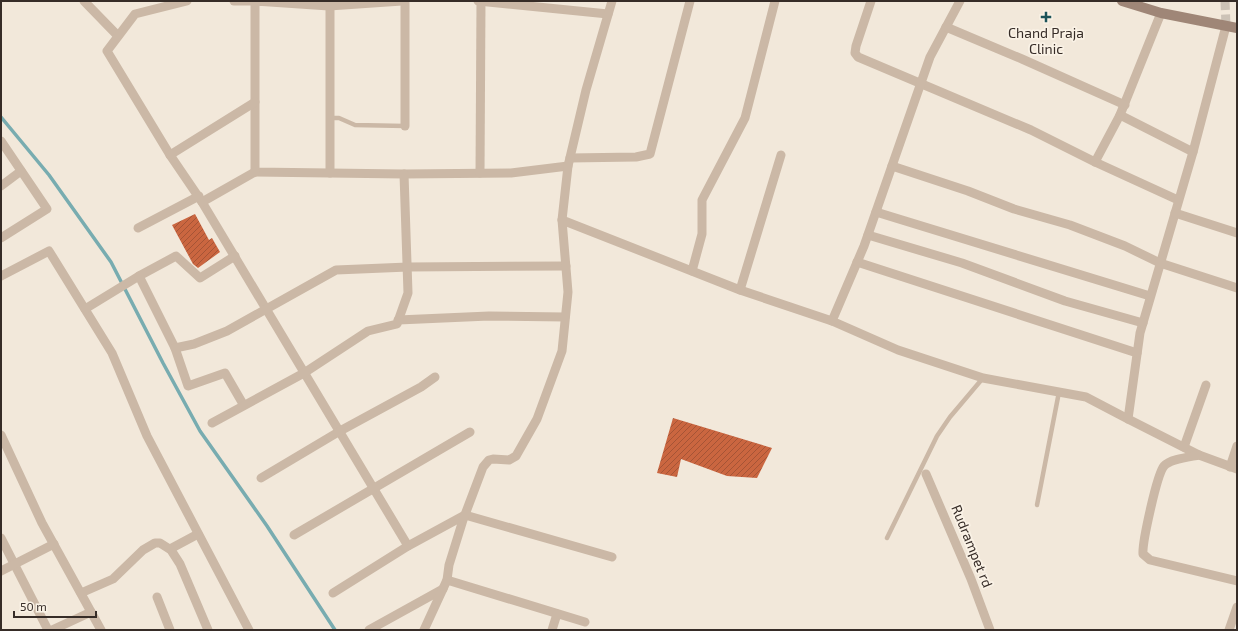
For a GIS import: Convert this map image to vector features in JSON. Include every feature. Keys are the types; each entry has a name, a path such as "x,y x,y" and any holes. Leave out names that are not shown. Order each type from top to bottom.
{"street":[{"path":"84,1 118,36"},
{"path":"187,1 135,14 107,51 170,155 200,199 235,256 408,546"},
{"path":"234,1 329,3 404,1 405,126"},
{"path":"255,1 255,172"},
{"path":"480,173 480,1 608,14"},
{"path":"424,630 445,585 449,565 465,515 483,467 489,460 509,460 516,456 536,419 562,351 568,292 562,220 569,162 586,90 612,1"},
{"path":"138,228 255,172 404,174 511,173 569,162 636,158 650,154 690,1"},
{"path":"692,271 702,234 702,200 745,118 775,1"},
{"path":"871,1 856,46 856,55 860,59 1030,130 1178,200"},
{"path":"832,321 868,235 930,57 960,1"},
{"path":"1122,1 1161,13 1237,28"},
{"path":"329,3 330,173"},
{"path":"1095,162 1125,105 1161,13"},
{"path":"1128,419 1137,353 1143,323 1193,152 1226,26"},
{"path":"946,27 1125,105"},
{"path":"170,155 255,102"},
{"path":"1120,115 1193,152"},
{"path":"1,238 47,209 2,143"},
{"path":"740,290 781,156"},
{"path":"892,166 968,191 1014,209 1070,225 1125,246 1160,263 1237,288"},
{"path":"1,186 21,171"},
{"path":"212,422 243,404 304,373 368,331 397,324 408,293 404,174"},
{"path":"876,212 1150,296"},
{"path":"1175,213 1237,233"},
{"path":"562,220 740,290 832,321 898,350 983,378 1086,397 1199,455 1233,468 1237,446"},
{"path":"868,235 962,263 1065,301 1143,323"},
{"path":"1,276 48,251 112,353 147,436 249,630"},
{"path":"85,309 137,277 176,256 200,278 235,256"},
{"path":"857,262 1137,353"},
{"path":"175,348 194,344 228,330 336,270 408,267 566,266"},
{"path":"137,277 175,348 188,386 225,374 243,404"},
{"path":"398,320 489,316 565,317"},
{"path":"261,478 340,431 421,387 435,377"},
{"path":"1184,447 1206,385"},
{"path":"294,535 470,432"},
{"path":"1,436 54,544 101,630"},
{"path":"1199,455 1170,463 1162,468 1153,497 1143,554 1150,560 1237,581"},
{"name":"Rudrampet rd","path":"926,474 971,579 990,630"},
{"path":"333,593 408,546 465,515 612,557"},
{"path":"170,548 198,534"},
{"path":"1,538 48,630"},
{"path":"81,593 113,580 137,556 155,543 160,543 170,548 180,564 208,630"},
{"path":"1,571 54,544"},
{"path":"369,630 445,585 585,622"},
{"path":"156,597 170,630"},
{"path":"1232,629 1237,607"},
{"path":"52,630 91,612"},
{"path":"552,630 557,614"}],"lane":[{"path":"330,118 339,118 355,125 405,126"},
{"path":"887,538 937,436 950,417 983,378"},
{"path":"1037,505 1059,392"}],"building":[{"path":"195,214 209,240 212,238 220,252 198,268 193,264 172,225"},
{"path":"673,418 772,448 757,478 727,476 681,459 677,477 657,473"}],"waterway":[{"path":"1,117 49,175 111,262 200,431 267,526 335,630"}],"tunnel":[{"path":"1225,1 1226,26"}],"place":[{"name":"Chand Praja Clinic","path":"1046,17"}]}
